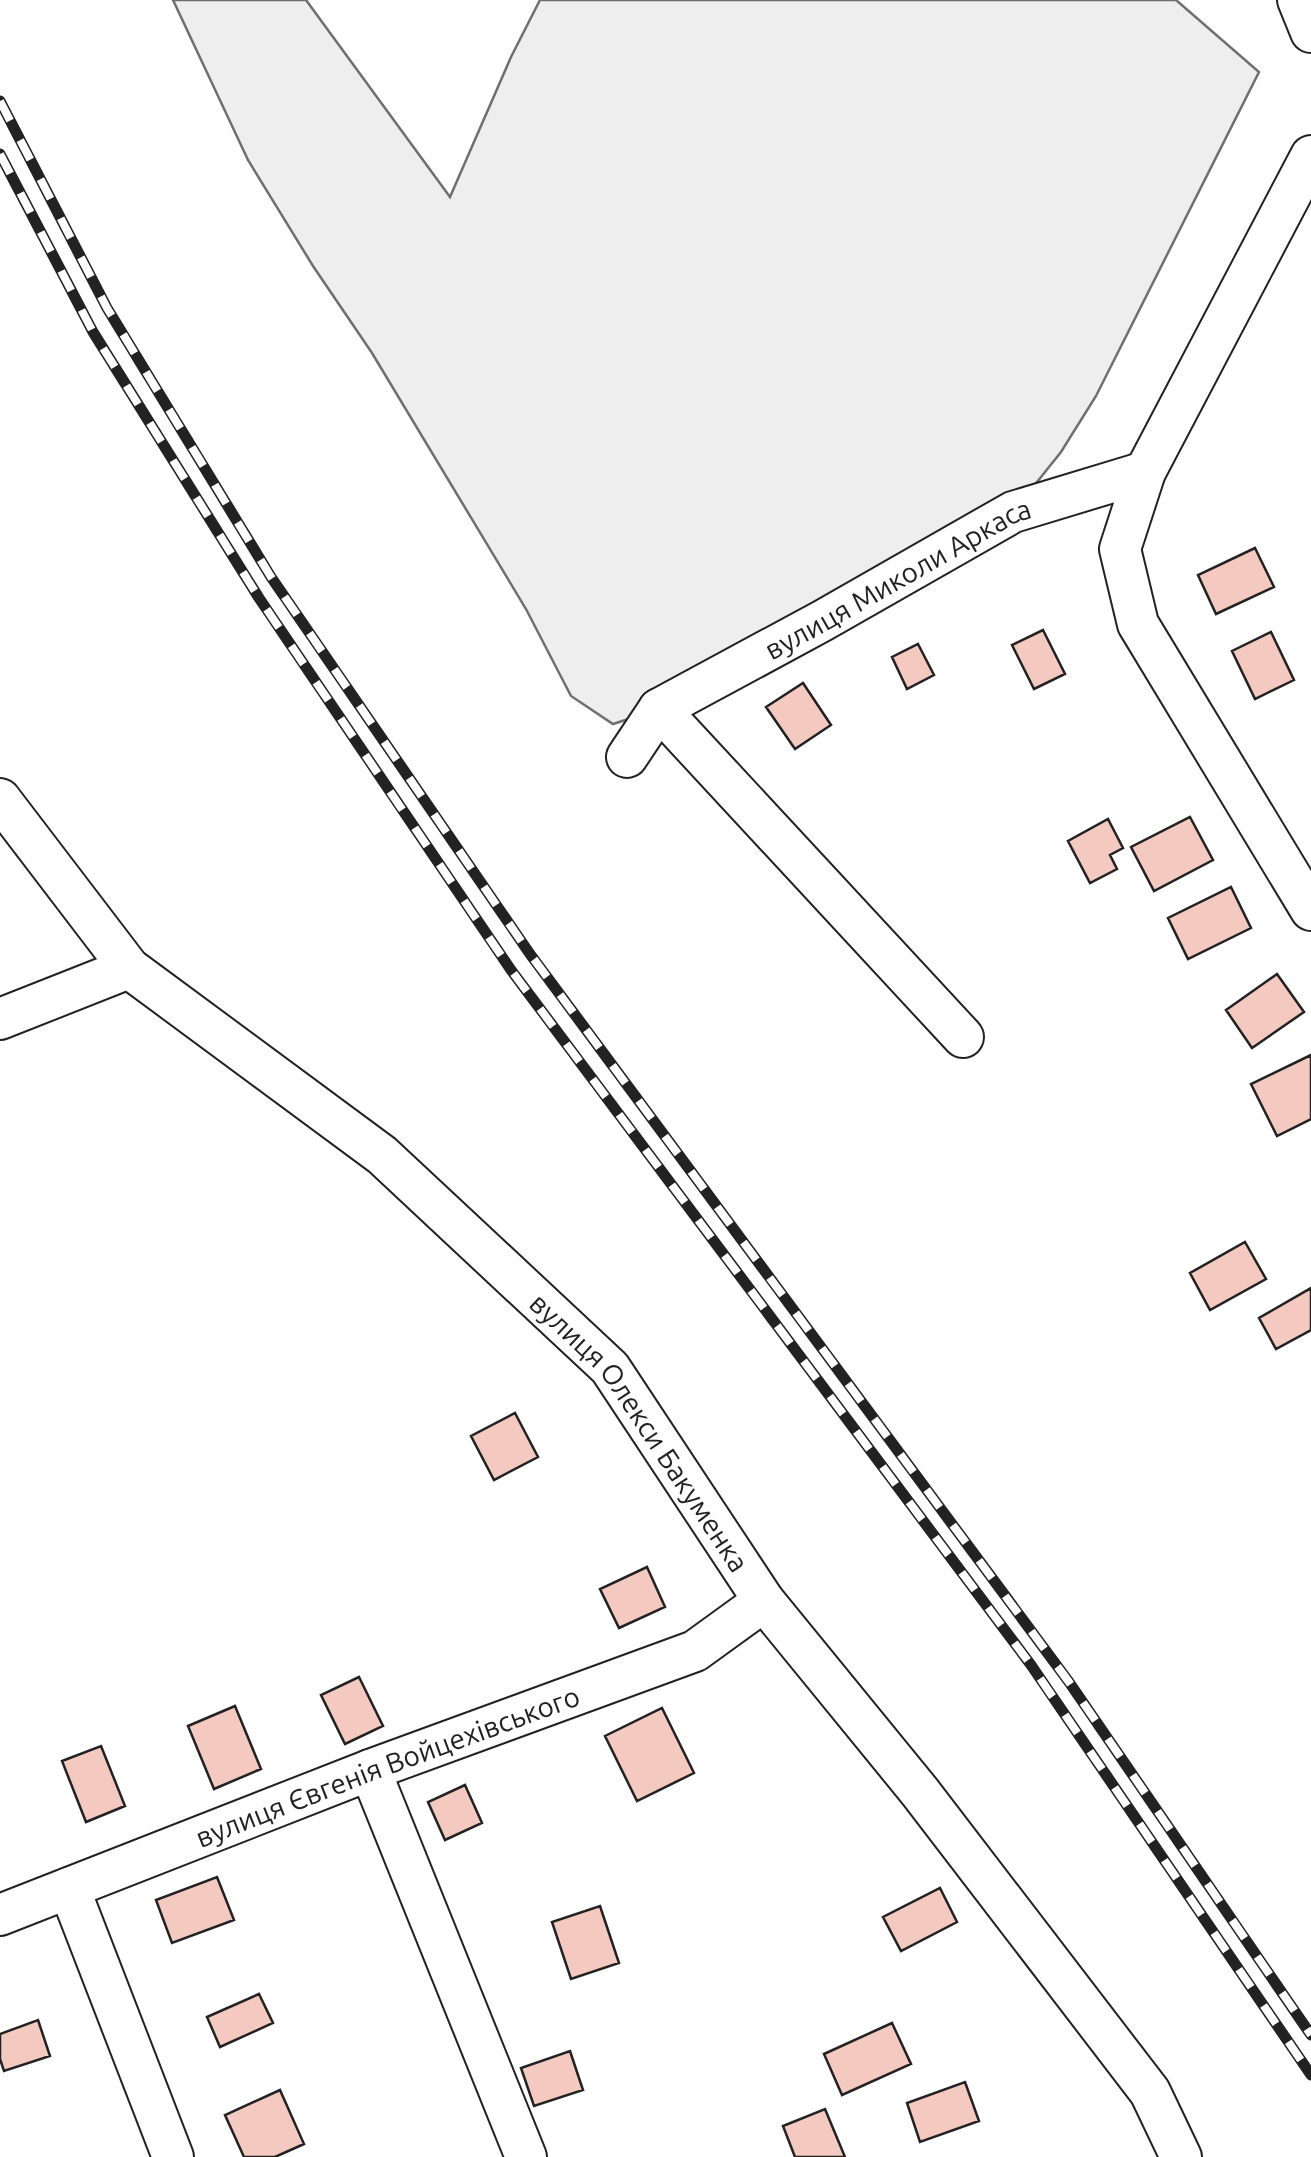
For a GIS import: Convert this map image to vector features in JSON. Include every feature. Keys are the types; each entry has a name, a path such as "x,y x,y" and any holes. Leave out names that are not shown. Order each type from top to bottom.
{"street":[{"path":"1298,0 1311,32"},
{"path":"1311,156 1145,472 1120,549 1138,624 1311,910"},
{"name":"вулиця Миколи Аркаса","path":"628,757 658,709 1013,512 1145,472"},
{"path":"658,709 963,1038"},
{"name":"вулиця Олекси Бакуменка","path":"0,800 129,968 382,1155 610,1368 764,1601 920,1792 1150,2092 1181,2157"},
{"path":"0,1020 129,968"},
{"name":"вулиця Євгенія Войцехівського","path":"0,1915 370,1770 695,1651 764,1601"},
{"path":"370,1770 526,2157"},
{"path":"69,1888 173,2157"}],"shaded area":[{"path":"173,0 306,0 450,197 540,0 1176,0 1259,72 1096,396 1061,452 1013,512 659,709 613,724 571,696 526,609 372,353 248,160"}],"building":[{"path":"1255,548 1274,587 1216,614 1198,575"},
{"path":"1043,630 1065,674 1034,689 1012,645"},
{"path":"1271,632 1294,680 1255,699 1232,651"},
{"path":"918,644 934,675 907,689 892,657"},
{"path":"803,683 831,725 795,749 766,707"},
{"path":"1190,817 1213,860 1154,891 1131,847"},
{"path":"1108,819 1123,848 1110,855 1117,869 1090,883 1068,841"},
{"path":"1231,887 1251,928 1188,959 1168,918"},
{"path":"1277,974 1304,1012 1252,1048 1226,1010"},
{"path":"1311,1055 1311,1119 1277,1136 1251,1084"},
{"path":"1245,1242 1266,1279 1210,1310 1190,1273"},
{"path":"1311,1288 1311,1330 1276,1349 1259,1318"},
{"path":"515,1413 538,1457 494,1480 471,1436"},
{"path":"647,1567 665,1607 619,1628 600,1589"},
{"path":"359,1677 383,1726 345,1744 321,1695"},
{"path":"235,1706 261,1769 214,1789 188,1726"},
{"path":"662,1708 694,1773 637,1801 605,1736"},
{"path":"101,1746 125,1806 86,1822 62,1761"},
{"path":"465,1785 482,1823 445,1840 428,1802"},
{"path":"217,1877 234,1920 172,1943 156,1900"},
{"path":"940,1888 957,1922 901,1951 883,1917"},
{"path":"600,1906 619,1963 571,1979 552,1922"},
{"path":"259,1994 273,2023 220,2047 207,2017"},
{"path":"38,2020 50,2056 4,2071 0,2034"},
{"path":"892,2023 911,2064 842,2095 824,2054"},
{"path":"570,2051 583,2090 534,2106 521,2068"},
{"path":"965,2082 979,2121 920,2142 907,2103"},
{"path":"280,2090 304,2144 275,2157 244,2157 225,2115"},
{"path":"825,2109 845,2157 795,2157 783,2126"}],"railway":[{"path":"0,101 107,308 271,577 530,954 1069,1682 1311,2035"},
{"path":"0,154 93,332 259,598 511,970 1031,1665 1311,2075"}]}
